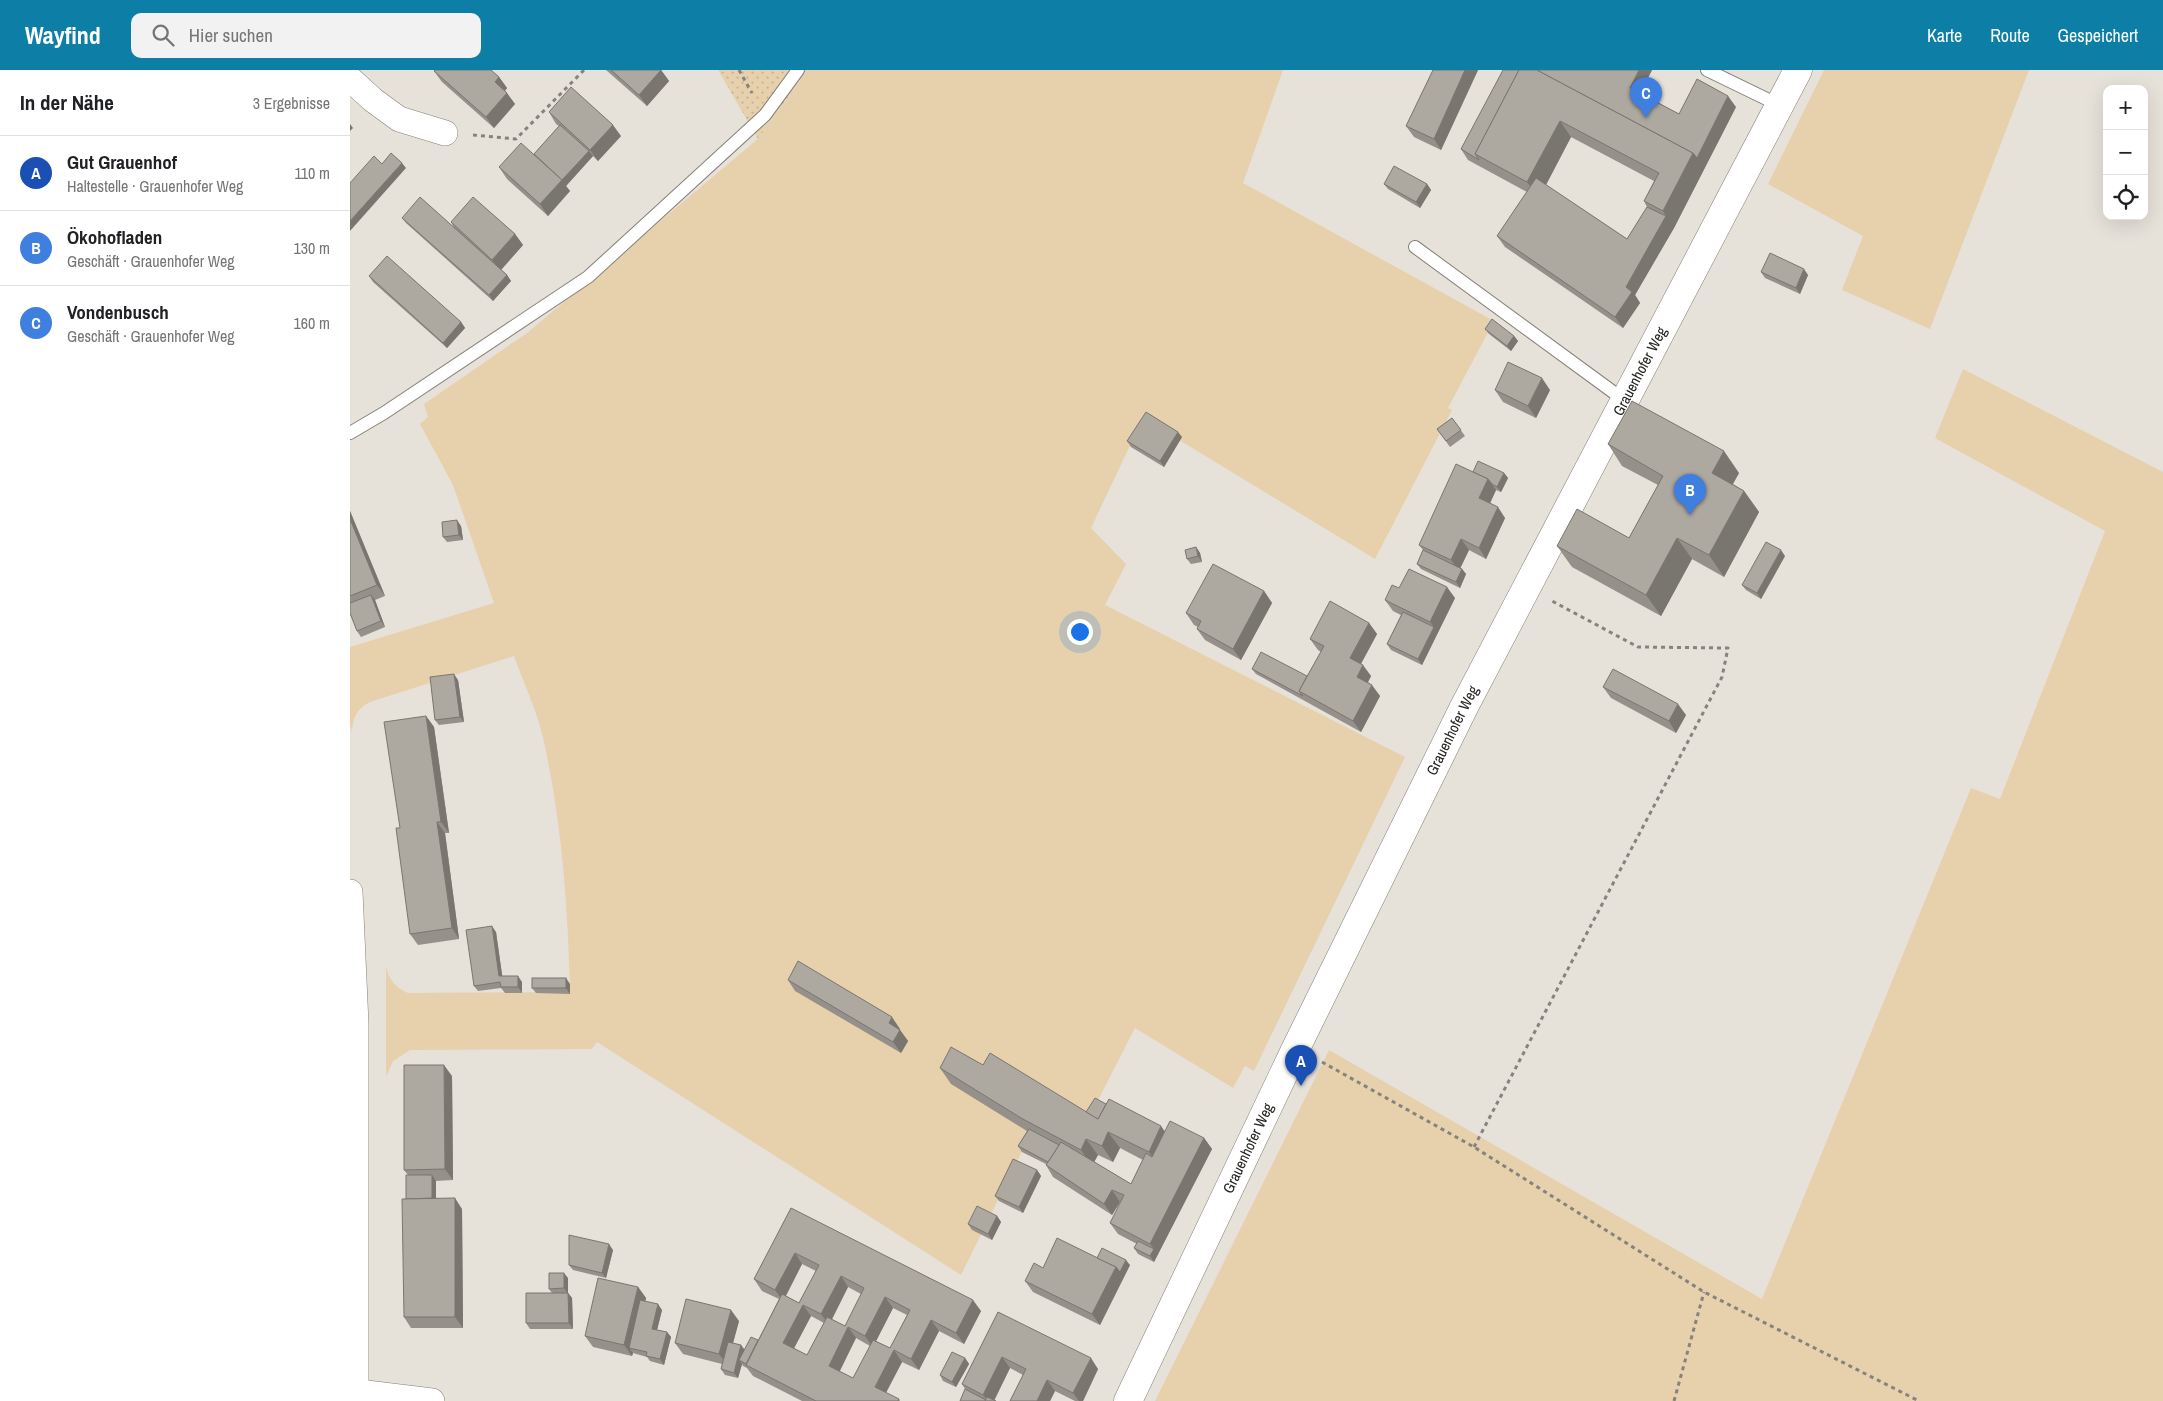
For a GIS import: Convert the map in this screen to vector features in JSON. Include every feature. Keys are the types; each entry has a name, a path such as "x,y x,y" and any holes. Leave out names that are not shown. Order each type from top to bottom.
{"street":[{"name":"Grauenhofer Weg","path":"1128,1401 1296,1048 1526,587 1798,70"},
{"path":"350,79 373,100 399,119 445,133"},
{"path":"350,892 356,1024 353,1391 432,1401"}],"lane":[{"path":"350,433 384,413 588,277 765,116 798,70"},
{"path":"1707,70 1779,105"},
{"path":"1414,247 1624,400"}],"path":[{"path":"445,133 516,139 584,70"},
{"path":"1474,1148 1722,677 1728,648 1638,647 1526,587"},
{"path":"1296,1048 1474,1148 1704,1292 1919,1401"},
{"path":"1674,1401 1704,1292"}],"shaded area":[{"path":"718,70 808,70 758,139"},
{"path":"808,70 1283,70 1243,183 1494,321 1448,408 1452,410 1375,559 1143,418 1091,528 1126,564 1105,605 1405,757 1254,1071 1245,1066 1233,1088 1135,1028 1071,1153 1032,1131 961,1275 597,1042 592,1049 410,1050 393,1061 386,1077 386,967 394,983 408,993 570,992 566,898 560,835 550,773 535,709 514,656 365,704 356,714 352,733 350,724 350,647 494,603 453,485 420,424 428,417 424,404 527,333 759,138"},
{"path":"1824,70 2029,70 1930,329 1842,290 1863,236 1768,184"},
{"path":"1963,369 2163,472 2163,1401 1155,1401 1329,1050 1762,1299 1971,788 2000,799 2105,531 1935,438"}],"building":[{"path":"435,70 491,70 499,77 495,82 507,93 486,117"},
{"path":"611,70 661,70 639,95"},
{"path":"1433,70 1465,70 1434,139 1406,126"},
{"path":"1503,70 1519,70 1475,154 1479,160 1461,149"},
{"path":"1519,70 1537,70 1693,153 1663,211 1644,201 1659,173 1560,121 1527,182 1475,154"},
{"path":"1537,70 1639,70 1630,88 1679,114 1697,79 1728,96 1697,158 1693,153"},
{"path":"571,87 613,125 590,150 549,112"},
{"path":"560,125 589,151 562,180 534,154"},
{"path":"521,143 562,180 540,204 499,167"},
{"path":"391,153 402,163 350,221 350,183 374,156 382,164"},
{"path":"1394,166 1427,184 1416,202 1384,184"},
{"path":"1536,178 1627,239 1647,207 1666,216 1626,287 1632,292 1615,317 1497,236"},
{"path":"420,197 507,275 489,295 402,218"},
{"path":"473,197 515,234 492,260 451,222"},
{"path":"1770,253 1804,269 1796,288 1761,272"},
{"path":"387,256 461,322 443,343 369,276"},
{"path":"1492,319 1514,336 1507,346 1485,329"},
{"path":"1508,362 1542,378 1528,406 1495,390"},
{"path":"1632,401 1724,451 1712,473 1744,491 1709,555 1677,538 1646,595 1557,546 1577,509 1629,538 1663,476 1608,444"},
{"path":"1146,412 1178,432 1160,461 1127,441"},
{"path":"1452,418 1461,430 1446,441 1437,429"},
{"path":"1478,461 1504,473 1497,487 1488,479 1473,472"},
{"path":"1456,464 1488,479 1479,498 1498,507 1479,548 1461,539 1451,560 1419,545"},
{"path":"350,519 377,585 350,596"},
{"path":"457,520 459,535 443,537 442,522"},
{"path":"1766,542 1781,550 1757,593 1742,585"},
{"path":"1196,547 1198,556 1187,559 1185,550"},
{"path":"1423,550 1462,569 1456,582 1417,564"},
{"path":"1213,564 1264,591 1233,649 1197,629 1201,621 1186,613"},
{"path":"1409,569 1447,587 1430,622 1385,600 1392,585 1399,588"},
{"path":"371,595 381,621 357,631 350,613 350,603"},
{"path":"1330,601 1369,623 1350,658 1363,665 1357,677 1372,685 1353,721 1299,691 1324,646 1310,639"},
{"path":"1403,612 1434,627 1418,659 1387,644"},
{"path":"1261,652 1307,676 1299,691 1303,696 1252,669"},
{"path":"1613,669 1678,704 1669,721 1603,687"},
{"path":"454,674 460,717 435,720 430,677"},
{"path":"426,716 441,822 437,822 452,928 410,934 396,828 400,828 384,722"},
{"path":"492,926 499,976 518,976 518,987 501,987 500,982 474,986 466,930"},
{"path":"798,961 892,1017 889,1023 900,1030 893,1042 788,980"},
{"path":"532,978 566,978 566,988 532,988"},
{"path":"951,1047 983,1065 990,1053 1098,1119 1109,1099 1161,1126 1149,1152 1108,1132 1102,1146 1086,1139 1081,1150 1021,1118 940,1068"},
{"path":"404,1065 444,1065 445,1169 404,1170"},
{"path":"1095,1098 1106,1104 1098,1119 1086,1112"},
{"path":"1170,1121 1204,1138 1150,1244 1110,1223 1124,1195 1112,1190 1104,1204 1046,1165 1061,1142 1131,1184 1146,1153 1152,1157"},
{"path":"1029,1129 1059,1145 1048,1162 1018,1146"},
{"path":"1013,1159 1037,1170 1019,1207 995,1196"},
{"path":"406,1175 432,1175 432,1198 406,1199"},
{"path":"455,1198 455,1317 404,1317 402,1199"},
{"path":"977,1206 997,1216 988,1234 968,1224"},
{"path":"791,1208 973,1300 956,1333 931,1320 911,1359 894,1350 875,1387 899,1399 898,1401 816,1401 746,1365 782,1294 799,1303 819,1265 795,1253 775,1290 754,1279","holes":["841,1276 864,1288 845,1326 827,1317 807,1355 783,1343 803,1305 821,1314","885,1297 910,1310 890,1348 873,1340 853,1378 829,1366 848,1327 865,1336"]},
{"path":"569,1235 609,1244 602,1273 569,1265"},
{"path":"1057,1238 1116,1267 1092,1314 1025,1281 1034,1263 1043,1268"},
{"path":"1138,1241 1154,1249 1150,1256 1134,1248"},
{"path":"1102,1248 1126,1260 1120,1272 1116,1267 1097,1258"},
{"path":"549,1273 564,1273 564,1288 549,1289"},
{"path":"598,1278 638,1287 624,1345 585,1336"},
{"path":"526,1293 568,1293 569,1323 526,1323"},
{"path":"686,1299 731,1310 719,1354 675,1343"},
{"path":"640,1300 658,1304 652,1329 667,1332 660,1359 646,1356 647,1352 629,1348"},
{"path":"998,1312 1091,1358 1073,1393 1047,1380 1037,1401 1010,1401 1026,1369 1002,1357 983,1395 962,1384"},
{"path":"751,1337 758,1340 746,1364 739,1360"},
{"path":"728,1342 741,1345 734,1373 721,1369"},
{"path":"952,1352 965,1358 952,1382 940,1375"},
{"path":"965,1389 986,1400 960,1401"},
{"path":"987,1397 996,1401 985,1401"}],"place":[{"name":"Vondenbusch","path":"1646,118"},
{"name":"Ökohofladen","path":"1690,515"},
{"name":"Gut Grauenhof","path":"1301,1086"}]}
